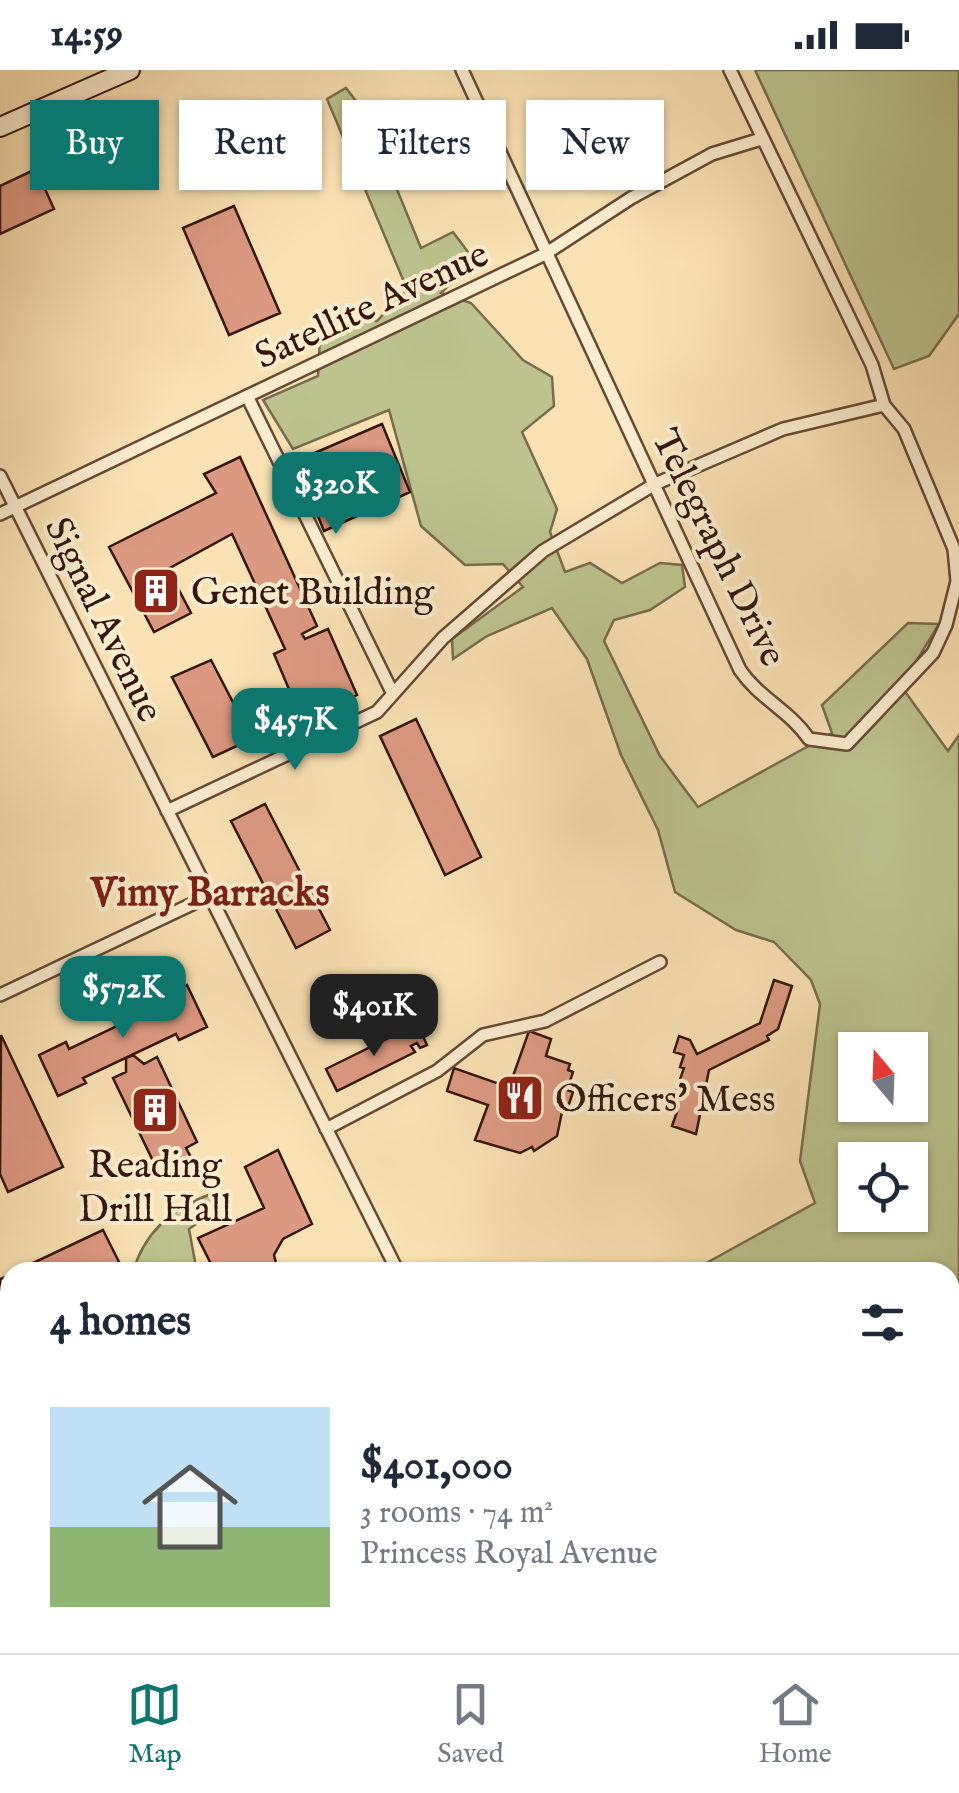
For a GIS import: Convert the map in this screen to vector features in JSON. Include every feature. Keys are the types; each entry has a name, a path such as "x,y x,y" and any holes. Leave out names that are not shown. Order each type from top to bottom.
{"main road":[{"path":"0,127 130,70"}],"street":[{"name":"Telegraph Drive","path":"462,70 655,484 681,549 748,682 791,716 809,739 847,744 932,653 946,625 957,581 954,549 904,429 884,405 872,365 782,170 761,138 730,70"},
{"name":"Satellite Avenue","path":"0,514 545,254 663,180 712,154 761,138"},
{"path":"246,396 393,694"},
{"path":"167,810 376,712 442,638 543,551 655,484 783,429 884,405"},
{"name":"Signal Avenue","path":"0,476 393,1262"},
{"path":"0,995 210,896"},
{"path":"326,1129 437,1071 483,1035 545,1020 660,962"}],"green space":[{"path":"755,70 959,70 959,314 929,356 894,369"},
{"path":"346,88 355,100 342,100 342,135 327,99"},
{"path":"365,190 397,190 421,248 453,232 474,260 441,293 471,303 523,360 552,377 554,406 522,432 557,509 550,532 565,572 590,563 622,583 660,563 682,565 685,587 650,610 614,620 604,641 660,756 698,807 832,733 822,705 908,623 939,624 901,686 948,751 959,735 959,1262 708,1262 815,1203 800,1161 820,1004 811,980 774,942 736,930 675,892 658,830 621,755 587,659 552,608 487,636 453,659 452,639 523,587 503,564 465,565 421,526 389,410 293,449 263,400 318,376 321,318 377,321 407,289"},
{"path":"211,1194 219,1208 189,1229 195,1262 137,1262 152,1234 184,1207"}],"building":[{"path":"30,172 30,190 45,190 54,209 0,234 0,186"},
{"path":"234,206 280,313 229,335 183,228"},
{"path":"382,424 410,492 324,531 296,461"},
{"name":"Genet Building","path":"240,457 317,626 302,634 305,639 328,629 357,695 303,722 274,654 285,649 232,534 168,569 191,613 154,632 109,547 216,493 204,474"},
{"path":"211,660 252,739 213,757 172,677"},
{"path":"416,719 481,857 445,875 380,736"},
{"path":"265,804 330,930 296,948 231,821"},
{"path":"774,980 792,986 778,1029 767,1036 769,1040 709,1070 696,1134 672,1126 678,1109 671,1106 684,1068 680,1067 684,1055 674,1052 679,1036 690,1040 697,1054 760,1023"},
{"path":"187,985 207,1027 179,1040 176,1034 83,1078 86,1083 58,1096 39,1055 66,1042 69,1049 163,1004 160,998"},
{"path":"420,1030 427,1045 411,1046 415,1052 337,1091 326,1069 403,1031 406,1037"},
{"name":"Officers' Mess","path":"529,1031 551,1039 546,1056 570,1064 568,1070 573,1072 567,1090 573,1092 566,1113 562,1112 557,1136 534,1151 532,1147 520,1153 475,1140 488,1105 447,1091 454,1068 502,1085 512,1079"},
{"path":"1,1035 63,1167 8,1192 0,1174"},
{"name":"Reading Drill Hall","path":"133,1055 144,1064 157,1057 197,1142 186,1148 193,1161 171,1172 164,1158 154,1163 113,1078 126,1072 126,1058"},
{"path":"278,1150 312,1224 283,1239 274,1255 276,1262 210,1262 198,1238 264,1208 245,1167"},
{"path":"103,1230 119,1262 35,1262"}],"place":[{"name":"Genet Building","path":"156,591"},
{"name":"Officers' Mess","path":"520,1098"},
{"name":"Reading Drill Hall","path":"155,1110"}],"district":[{"name":"Vimy Barracks","path":"210,891"}]}
